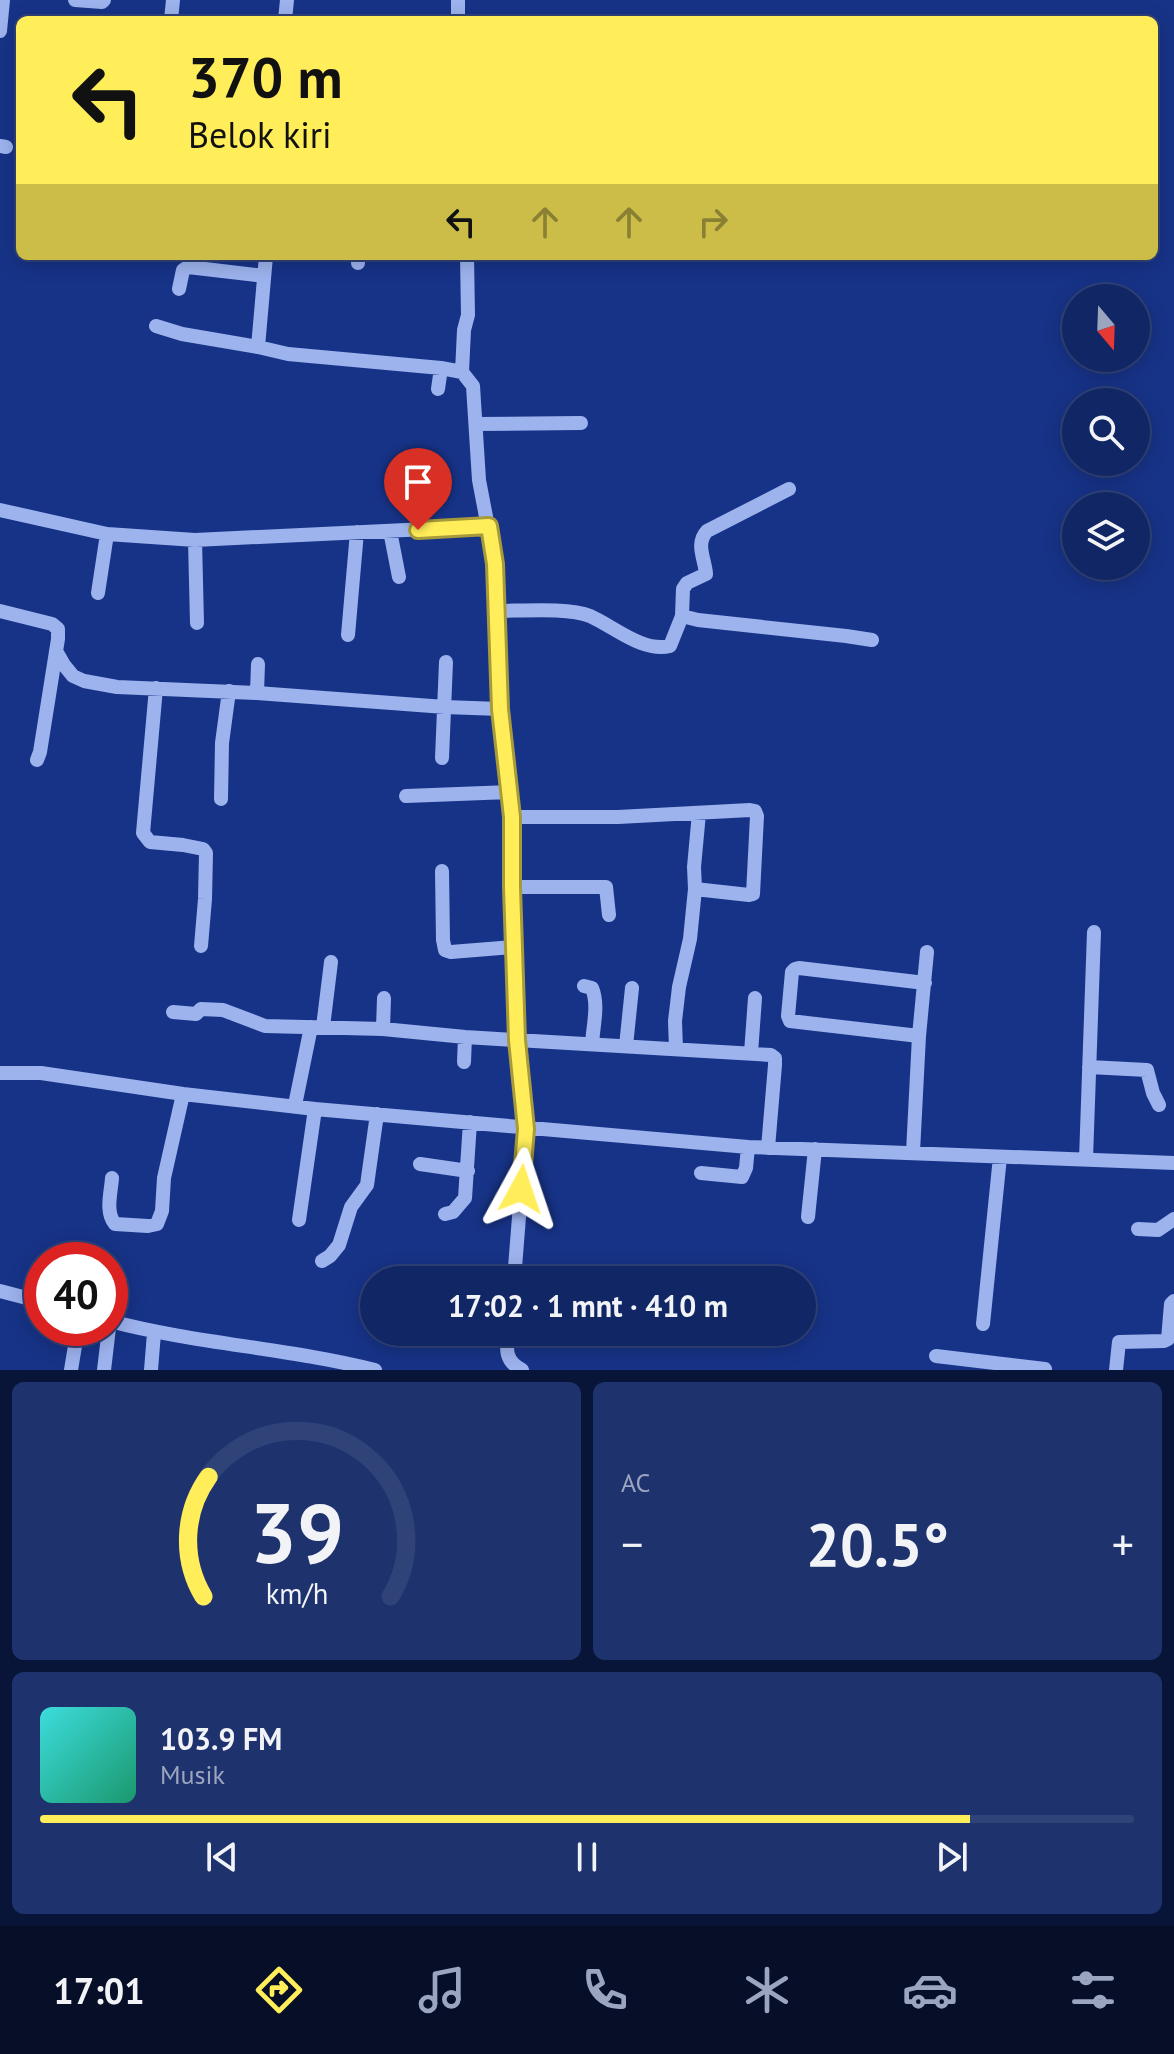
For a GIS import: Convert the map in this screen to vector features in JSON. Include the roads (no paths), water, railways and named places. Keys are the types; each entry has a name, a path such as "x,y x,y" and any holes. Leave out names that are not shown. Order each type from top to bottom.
{"street":[{"path":"0,31 3,0"},
{"path":"75,0 104,0"},
{"path":"258,347 266,260"},
{"path":"467,260 468,315 464,330 462,372 473,386 481,527 495,564 500,709 511,792 517,1040 526,1129 515,1266"},
{"path":"179,289 183,270 196,262 264,276"},
{"path":"156,326 182,334 288,354 462,372"},
{"path":"438,389 441,368"},
{"path":"476,424 581,423"},
{"path":"496,611 587,614 630,639 665,647 673,642 682,616 683,589 687,583 706,574 700,545 703,536 707,531 789,489"},
{"path":"0,510 107,534 195,540 481,527"},
{"path":"390,531 399,577"},
{"path":"348,635 357,532"},
{"path":"98,593 107,534"},
{"path":"195,540 197,623"},
{"path":"0,611 52,624 58,629 37,760"},
{"path":"682,616 872,640"},
{"path":"56,651 73,676 117,687 229,691 500,709"},
{"path":"442,758 446,662"},
{"path":"257,693 258,664"},
{"path":"156,688 143,833 150,842 183,845 203,849 206,853 201,946"},
{"path":"221,799 222,743 229,691"},
{"path":"406,796 511,792"},
{"path":"512,817 618,817 755,811 753,894 695,889"},
{"path":"676,1049 675,1021 690,939 699,813"},
{"path":"442,871 445,950 514,947"},
{"path":"512,887 606,887 609,915"},
{"path":"1086,1159 1094,932"},
{"path":"913,1152 927,952"},
{"path":"295,1105 331,962"},
{"path":"919,1036 790,1021 792,972 799,968 925,983"},
{"path":"584,986 592,988 596,1000 592,1044"},
{"path":"626,1046 632,988"},
{"path":"383,1029 384,998"},
{"path":"751,1053 755,998"},
{"path":"173,1012 196,1014 201,1009 223,1010 265,1026 383,1029 465,1037 771,1055 775,1058 768,1148"},
{"path":"464,1062 465,1037"},
{"path":"1089,1067 1147,1070 1159,1105"},
{"path":"0,1073 41,1073 315,1109 748,1147 1174,1163"},
{"path":"112,1178 109,1212 112,1222 157,1224 183,1094"},
{"path":"299,1220 315,1109"},
{"path":"322,1261 339,1245 351,1207 367,1185 377,1114"},
{"path":"445,1214 453,1212 465,1198 470,1122"},
{"path":"701,1173 742,1177 748,1147"},
{"path":"808,1217 815,1149"},
{"path":"983,1324 1000,1157"},
{"path":"420,1164 468,1171"},
{"path":"1138,1229 1158,1230 1174,1219"},
{"path":"0,1291 24,1297"},
{"path":"1116,1370 1119,1342 1168,1339 1171,1304 1174,1301"},
{"path":"128,1326 154,1333 287,1352 375,1370"},
{"path":"151,1370 154,1333"},
{"path":"71,1370 75,1346"},
{"path":"104,1370 107,1346"},
{"path":"508,1346 508,1358 517,1369"},
{"path":"936,1356 1011,1368 1045,1369"}]}
